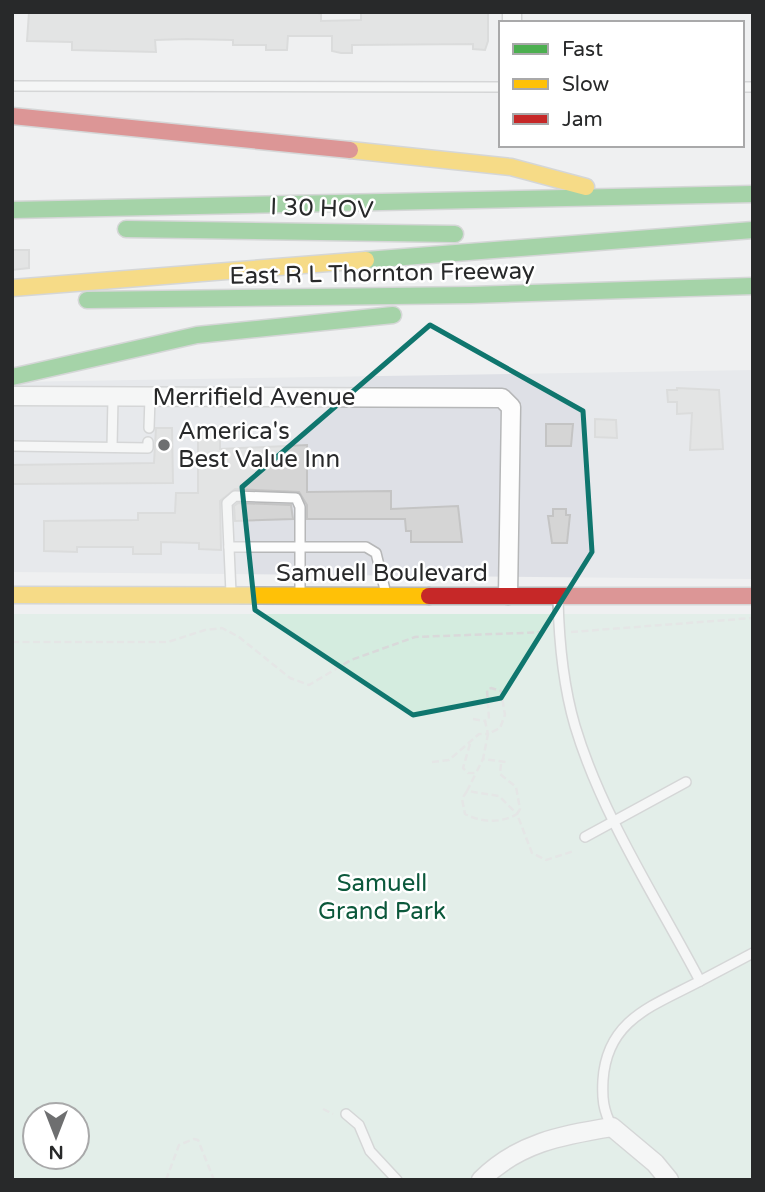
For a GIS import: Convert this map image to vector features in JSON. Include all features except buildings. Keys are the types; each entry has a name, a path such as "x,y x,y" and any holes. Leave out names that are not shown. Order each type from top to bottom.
{"main road":[{"path":"12,116 86,121 511,166 619,196"},
{"path":"12,210 753,194"},
{"path":"76,208 474,233"},
{"name":"I 30 HOV","path":"109,229 205,228 631,239 753,239"},
{"name":"I 30 HOV","path":"631,239 753,230"},
{"path":"501,232 631,239"},
{"path":"12,288 631,239"},
{"name":"East R L Thornton Freeway","path":"12,301 471,295 753,286"},
{"path":"12,377 197,335 388,316 471,295"},
{"name":"Samuell Boulevard","path":"12,595 753,596"}],"street":[{"name":"Merrifield Avenue","path":"12,396 496,397 507,401 510,407 508,595"},
{"path":"481,1180 498,1163 537,1142 612,1127 655,1163 670,1180"}],"lane":[{"path":"12,86 499,87"},
{"path":"112,447 113,398"},
{"path":"149,428 150,398"},
{"path":"12,446 148,448 148,442"},
{"path":"231,596 227,503 235,496 296,498 300,507 300,596"},
{"path":"229,547 366,547 376,552 387,596"},
{"path":"558,595 559,632 575,725 615,821 700,981"},
{"path":"585,837 686,782"},
{"path":"612,1127 603,1110 604,1062 611,1042 623,1026 643,1010 753,953"},
{"path":"346,1114 359,1125 370,1151 397,1180"}],"path":[{"path":"12,642 168,642 205,630 222,628 239,637 290,678 309,685 351,660 415,637 559,632 753,618"},
{"path":"432,762 446,761 479,734 488,734 503,722 502,699 497,688 487,690 489,715 485,721 488,734 483,759 477,773 469,782"},
{"path":"473,719 485,721"},
{"path":"470,744 463,768 468,773 469,782 462,799 465,814 491,821 517,814 520,809 518,792 500,774 501,763"},
{"path":"483,759 506,762"},
{"path":"468,773 477,773"},
{"path":"467,791 499,796 517,814 524,840 538,858 554,859 575,851"},
{"path":"166,1180 179,1145 194,1139 198,1140 214,1180"}],"highlighted area":[{"path":"430,325 583,411 592,552 501,698 413,715 255,610 242,487 329,415"}],"shaded area":[{"path":"753,370 753,579 12,572 12,382"}],"green space":[{"name":"Samuell Grand Park","path":"12,614 753,614 753,1180 12,1180"}],"traffic: fast":[{"path":"12,210 753,194"},
{"path":"126,229 455,234"},
{"path":"366,260 753,230"},
{"path":"87,300 471,295 753,286"},
{"path":"12,377 197,335 393,315"}],"traffic: slow":[{"path":"350,150 511,167 586,187"},
{"path":"12,288 366,260"},
{"path":"12,595 429,596"}],"traffic: jam":[{"path":"12,116 350,150"},
{"path":"429,596 753,596"}],"place":[{"name":"America's Best Value Inn","path":"164,445"}]}
